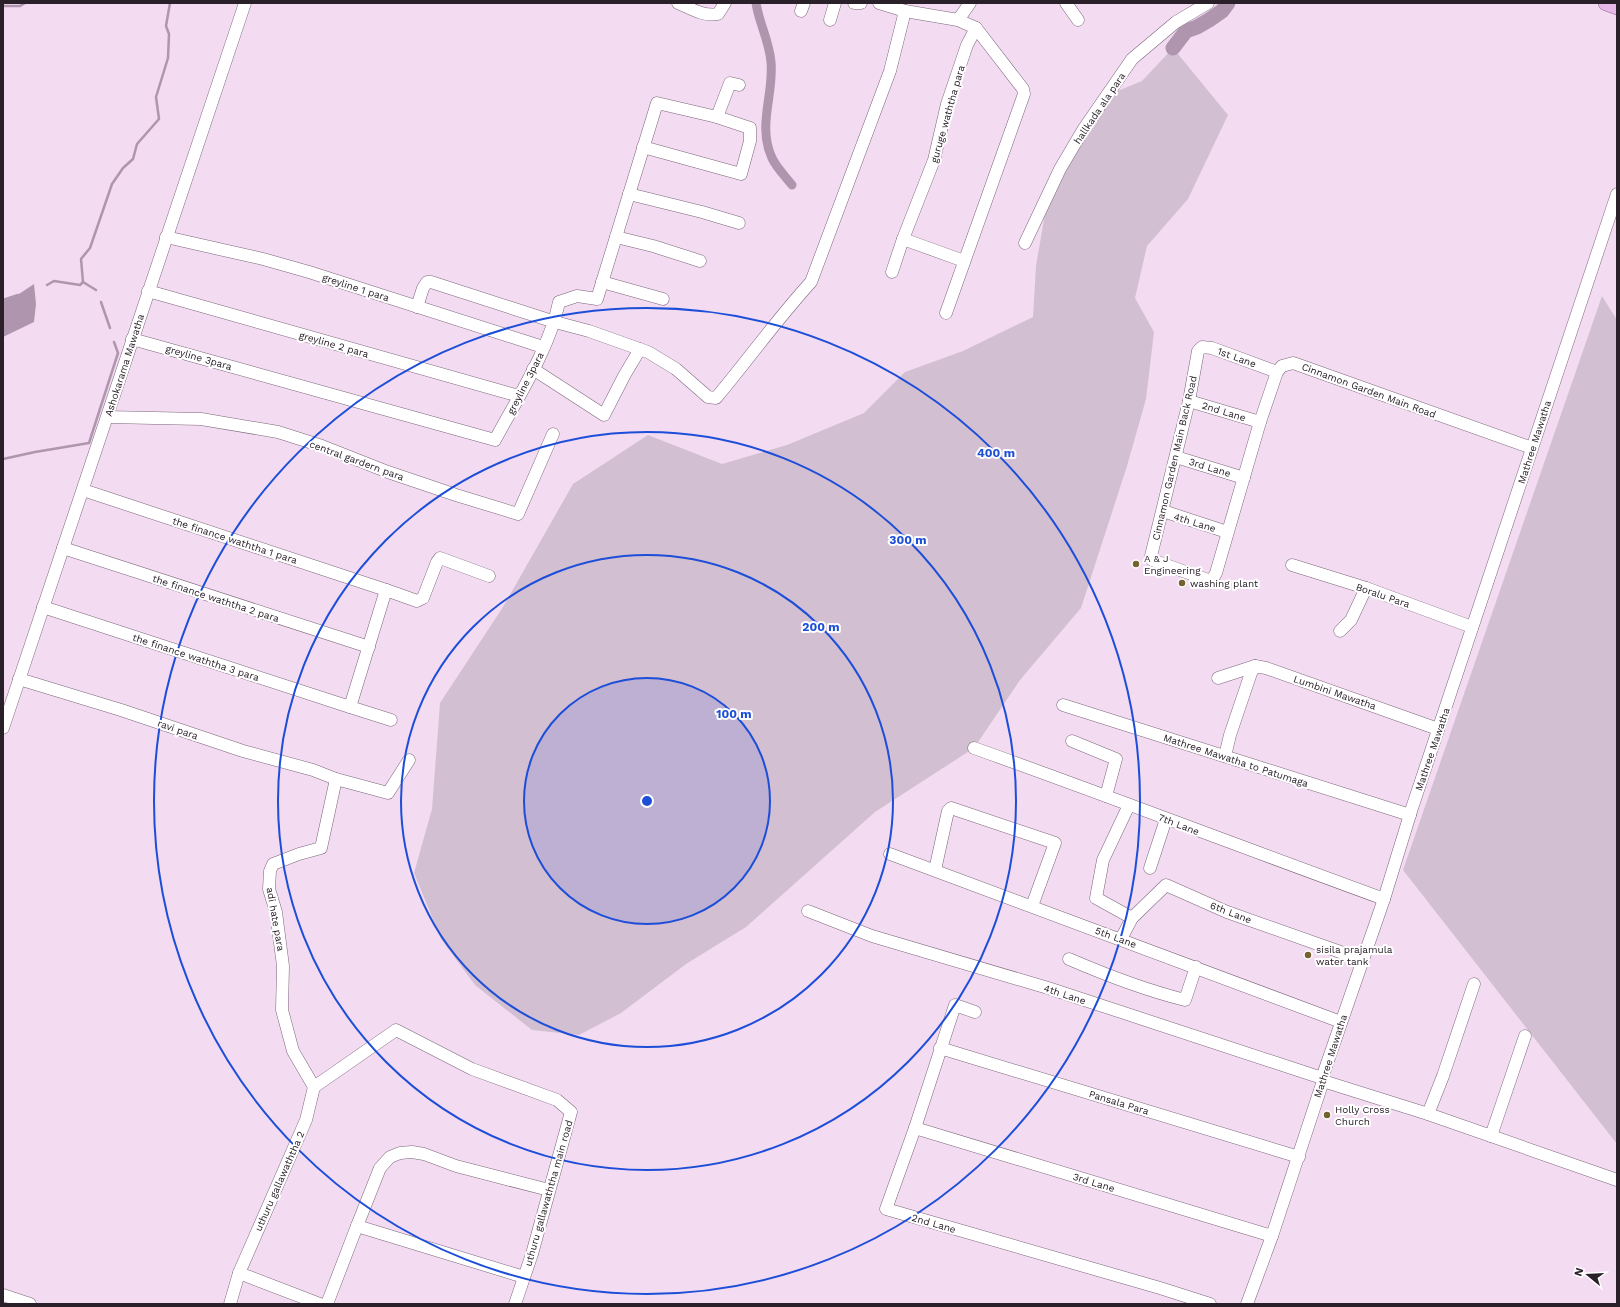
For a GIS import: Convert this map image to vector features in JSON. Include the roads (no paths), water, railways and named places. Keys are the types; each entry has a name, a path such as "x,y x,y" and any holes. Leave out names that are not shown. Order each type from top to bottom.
{"main road":[{"path":"1606,3 1617,7"}],"street":[{"name":"Ashokarama Mawatha","path":"3,728 245,3"},
{"path":"678,3 706,15 711,15 718,14 726,3"},
{"path":"830,20 835,3"},
{"path":"854,3 861,3"},
{"path":"879,3 904,11 958,20 976,28 1023,89 1024,94 983,214 964,261 946,313"},
{"path":"958,20 970,3"},
{"path":"1066,3 1078,20"},
{"name":"hallkada ala para","path":"1025,243 1060,170 1083,130 1132,59 1176,22 1208,3"},
{"path":"417,307 423,288 427,282 555,322 589,331 640,349 676,369 708,397 716,398 790,305 811,282 890,71 904,11"},
{"name":"guruge waththa para","path":"892,272 903,239 934,160 947,104 967,44 976,28"},
{"path":"643,147 741,174 750,141 750,128 717,117 730,83 740,86"},
{"name":"greyline 3para","path":"132,339 495,440 533,369 555,322 559,302 578,296 597,299 657,103 717,117"},
{"path":"629,194 702,212 739,223"},
{"name":"Mathree Mawatha","path":"1247,1304 1299,1157 1322,1079 1364,960 1438,729 1617,194"},
{"name":"greyline 1 para","path":"166,237 263,259 543,347"},
{"path":"616,237 653,246 700,262"},
{"path":"903,239 964,261"},
{"path":"602,282 663,300"},
{"name":"greyline 2 para","path":"148,291 519,396"},
{"name":"1st Lane","path":"1198,351 1202,347 1212,348 1277,372"},
{"path":"533,369 604,415 640,349"},
{"name":"Cinnamon Garden Main Back Road","path":"1198,351 1176,457 1151,556 1152,560 1208,580 1212,580 1216,574 1227,532"},
{"name":"Cinnamon Garden Main Road","path":"1277,372 1282,366 1293,363 1532,448"},
{"path":"1227,532 1260,422 1277,372"},
{"name":"2nd Lane","path":"1189,400 1260,422"},
{"name":"central gardern para","path":"107,417 201,419 278,432 456,495 518,514 552,434"},
{"name":"3rd Lane","path":"1176,457 1244,478"},
{"name":"the finance waththa 1 para","path":"83,490 417,601 423,598 440,558 489,576"},
{"name":"4th Lane","path":"1163,511 1227,532"},
{"name":"the finance waththa 2 para","path":"63,548 369,647"},
{"name":"Boralu Para","path":"1292,565 1366,588 1472,627"},
{"path":"1340,630 1351,620 1366,588"},
{"path":"350,707 386,590"},
{"name":"the finance waththa 3 para","path":"43,607 391,720"},
{"path":"1218,678 1255,666"},
{"path":"1225,756 1230,735 1245,690 1255,666"},
{"name":"Lumbini Mawatha","path":"1255,666 1266,668 1438,729"},
{"name":"ravi para","path":"19,679 121,710 243,751 313,770 336,779"},
{"name":"Mathree Mawatha to Patumaga","path":"1063,705 1410,815"},
{"path":"1072,741 1116,759 1106,796"},
{"name":"7th Lane","path":"974,748 1384,899"},
{"path":"336,779 388,793 409,760"},
{"name":"adi hate para","path":"314,1087 293,1051 282,1010 283,966 276,912 269,889 270,871 273,864 299,854 321,848 336,779"},
{"path":"1129,805 1103,860 1096,898 1132,918"},
{"path":"935,870 948,811 951,808 1055,842 1032,906"},
{"path":"1150,868 1166,819"},
{"name":"5th Lane","path":"890,854 1341,1022"},
{"name":"6th Lane","path":"1121,939 1132,918 1166,885 1227,912 1364,960"},
{"name":"4th Lane","path":"808,912 872,936 1048,988 1428,1114 1617,1180"},
{"path":"1069,958 1092,969 1185,1000 1196,967"},
{"path":"1428,1114 1443,1076 1474,984"},
{"name":"2nd Lane","path":"975,1012 955,1005 915,1128 886,1209 1160,1288 1210,1304"},
{"name":"uthuru gallawaththa main road","path":"314,1087 396,1030 472,1070 558,1100 571,1112 532,1254 515,1304"},
{"path":"1491,1136 1525,1036"},
{"name":"Pansala Para","path":"940,1048 1299,1157"},
{"name":"uthuru gallawaththa 2","path":"230,1304 239,1273 306,1120 314,1087"},
{"name":"3rd Lane","path":"915,1128 1272,1236"},
{"path":"328,1304 380,1168 390,1158 400,1153 412,1152 424,1154 456,1166 549,1190"},
{"path":"357,1226 524,1277"},
{"path":"239,1273 320,1304"},
{"path":"3,1295 30,1304"}],"waterway":[{"path":"3,6 20,6 25,3"},
{"path":"47,285 54,281 80,285 83,282 81,259 90,248 112,184 123,168 133,159 137,144 159,119 156,97 168,58 169,34 166,26 170,3"},
{"path":"756,3 771,62 766,122 768,146 772,158 778,168 792,185"},
{"path":"1173,48 1186,31 1209,20 1222,11 1228,3"},
{"path":"83,282 96,290"},
{"path":"3,300 18,295"},
{"path":"101,302 110,328"},
{"path":"3,459 89,443 118,353 114,342"}],"place":[{"name":"A & J Engineering","path":"1136,564"},
{"name":"washing plant","path":"1182,583"},
{"name":"sisila prajamula water tank","path":"1308,955"},
{"name":"Holly Cross Church","path":"1327,1115"}]}
